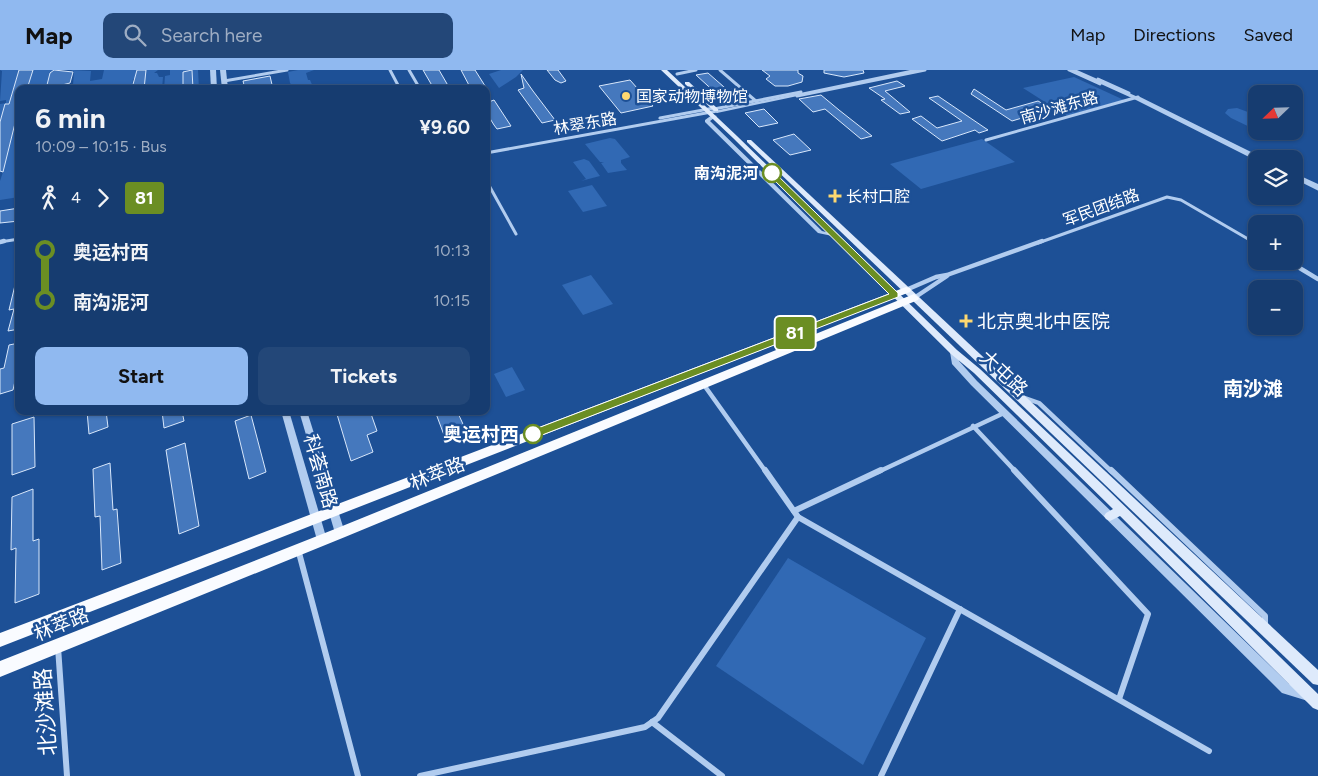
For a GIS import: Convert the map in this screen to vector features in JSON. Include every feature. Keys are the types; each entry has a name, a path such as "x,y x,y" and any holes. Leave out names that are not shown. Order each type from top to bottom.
{"main road":[{"name":"大屯路","path":"664,70 713,111 904,297 954,352 977,371 1121,510 1314,700"},
{"name":"大屯路","path":"675,72 835,236 1017,395 1318,679"},
{"name":"林萃路","path":"0,640 334,510 904,297"},
{"name":"林萃路","path":"0,668 340,533 704,385 879,307"},
{"path":"371,496 378,517"},
{"path":"1110,516 1121,510"}],"street":[{"path":"213,70 214,85"},
{"path":"223,70 224,85"},
{"path":"224,81 287,70"},
{"path":"390,70 398,85"},
{"path":"409,70 418,85"},
{"path":"675,72 696,70"},
{"path":"720,70 756,102"},
{"path":"713,111 912,70"},
{"path":"756,102 918,70"},
{"name":"林翠东路","path":"490,151 925,70"},
{"path":"1069,70 1136,98"},
{"path":"1073,70 1136,98 1248,155"},
{"path":"1077,70 1248,152"},
{"name":"南沙滩东路","path":"986,140 1136,98"},
{"path":"1303,180 1318,187"},
{"path":"490,187 516,234"},
{"name":"军民团结路","path":"904,297 948,275 1167,197 1181,200 1248,238"},
{"path":"0,240 15,238"},
{"path":"1303,270 1318,279"},
{"name":"军民团结路","path":"904,297 936,277 948,275"},
{"path":"954,352 955,362 1004,413 1286,689 1314,700"},
{"path":"704,385 796,514 1209,751"},
{"path":"420,776 645,726 652,722 658,718 796,514 973,426 1004,413"},
{"name":"科荟南路","path":"286,415 322,540"},
{"name":"科荟南路","path":"304,415 340,533"},
{"path":"973,426 1148,614 1119,699"},
{"path":"298,549 358,776"},
{"path":"881,776 960,609"},
{"name":"北沙滩路","path":"58,646 67,776"},
{"path":"652,722 722,776"}],"shaded area":[{"path":"0,70 19,70 11,96 15,99 15,103 5,104 0,122 0,104 6,103 6,100 0,101 2,71"},
{"path":"33,70 54,70 50,73 47,85 28,85"},
{"path":"71,70 91,71 90,81 102,79 104,70 158,70 154,73 157,73 159,77 163,77 162,85 142,85 143,77 133,79 132,85 73,85 74,72"},
{"path":"170,70 192,70 183,72 183,85 164,85 165,76 170,75"},
{"path":"192,70 198,70 199,85 193,85"},
{"path":"314,70 306,73 312,85 292,85 288,72"},
{"path":"501,70 523,70 499,88 489,74"},
{"path":"1074,77 1124,100 1067,116 1023,88"},
{"path":"1237,108 1248,112 1248,126 1225,113 1228,109"},
{"path":"15,119 15,198 0,200 0,181 3,172 0,172 0,164"},
{"path":"610,138 615,139 630,157 621,160 621,163 627,170 608,173 601,163 604,162 600,162 585,144"},
{"path":"982,139 1015,162 921,189 890,164"},
{"path":"584,159 589,161 600,176 581,181 586,179 573,162"},
{"path":"592,185 607,206 583,212 568,191"},
{"path":"591,275 613,304 583,315 562,285"},
{"path":"512,367 525,390 506,397 494,374"},
{"path":"788,558 926,638 863,765 716,666"}],"building":[{"path":"19,70 33,70 28,85 15,85 15,123 3,172 0,171 0,122 5,104 9,104"},
{"path":"54,70 73,72 70,83 62,85 47,85 50,73"},
{"path":"137,70 146,70 144,85 133,85"},
{"path":"192,70 193,85 183,85 183,72"},
{"path":"423,70 439,70 448,85 432,85"},
{"path":"461,70 475,70 484,85 469,85"},
{"path":"547,70 558,70 566,81 561,83 555,80"},
{"path":"762,70 798,70 798,73 803,76 802,82 788,86 775,86 766,79 770,76"},
{"path":"824,70 863,70 864,73 844,77 824,73"},
{"path":"708,73 728,90 734,89 744,98 726,95 719,96 696,75"},
{"path":"521,74 555,120 542,123 518,90 524,88"},
{"path":"270,76 272,85 244,85 243,81"},
{"name":"国家动物博物馆","path":"630,80 653,106 621,113 599,86"},
{"path":"897,81 905,86 885,91 910,112 900,114 881,100 885,99 869,88"},
{"path":"974,89 1006,110 1038,101 1052,109 1012,121 971,94"},
{"path":"821,95 872,136 861,139 825,109 813,112 799,99"},
{"path":"938,96 988,130 979,133 975,130 942,141 912,119 921,116 937,128 962,121 929,98"},
{"path":"494,100 511,126 497,129 490,118 490,102"},
{"path":"764,109 778,123 759,127 745,113"},
{"path":"794,134 811,150 790,155 773,140"},
{"path":"15,209 15,221 0,223 0,211"},
{"path":"15,285 15,330 8,331 14,309 9,310"},
{"path":"15,344 15,381 13,390 0,394 0,369 4,368 9,345"},
{"path":"87,415 106,415 108,427 89,434"},
{"path":"162,415 183,415 184,421 164,428"},
{"path":"251,415 266,472 249,479 235,421"},
{"path":"337,415 371,415 377,431 367,435 373,452 351,461"},
{"path":"436,415 459,415 468,435 447,443"},
{"path":"34,417 35,467 12,475 12,424"},
{"path":"185,443 199,526 179,534 166,450"},
{"path":"110,463 113,510 117,509 121,563 102,570 100,516 95,517 93,469"},
{"path":"33,489 33,541 39,539 39,594 15,603 16,548 11,550 12,497"}],"bus line":[{"name":"81","path":"533,434 895,295 772,173"}],"place":[{"name":"国家动物博物馆","path":"626,96"},
{"name":"南沟泥河","path":"772,173"},
{"name":"长村口腔","path":"835,196"},
{"name":"北京奥北中医院","path":"966,321"},
{"name":"奥运村西","path":"533,434"}],"district":[{"name":"南沙滩","path":"1253,389"}]}
